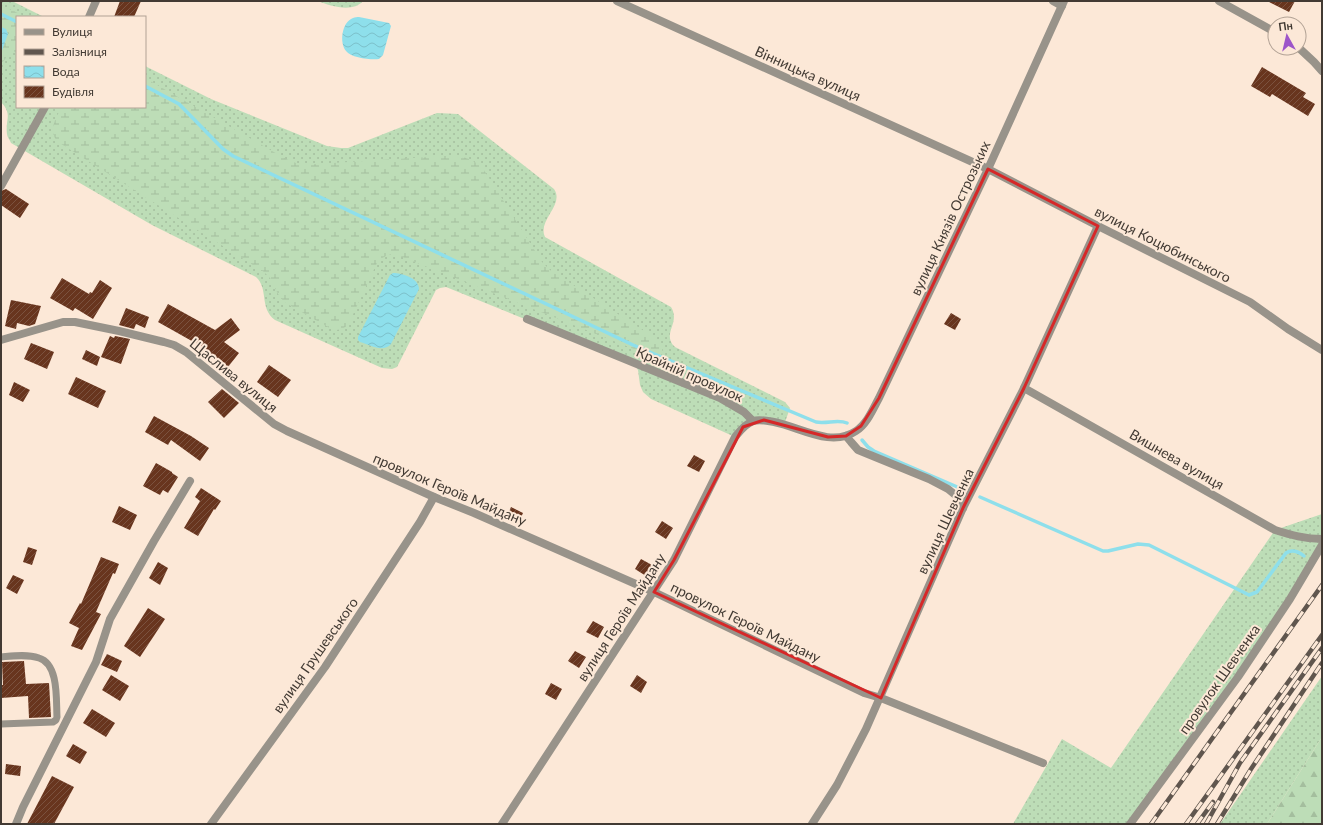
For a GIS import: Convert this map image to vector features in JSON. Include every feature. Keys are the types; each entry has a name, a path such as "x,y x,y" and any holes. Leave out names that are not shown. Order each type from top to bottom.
{"street":[{"path":"90,16 96,1"},
{"name":"Вінницька вулиця","path":"617,1 988,169"},
{"path":"1053,1 1063,3"},
{"path":"1219,1 1267,28"},
{"name":"вулиця Князів Острозьких","path":"846,436 861,426 874,407 988,169 1063,3"},
{"path":"1307,55 1322,71"},
{"path":"1,186 44,108"},
{"name":"вулиця Коцюбинського","path":"988,169 1250,302 1288,329 1322,350"},
{"name":"вулиця Шевченка","path":"812,824 837,785 866,729 963,508 1024,388 1098,226"},
{"name":"Крайній провулок","path":"527,319 720,398 744,412 753,421"},
{"name":"Щаслива вулиця","path":"1,340 63,322 75,322 174,345 186,352 274,424 287,431"},
{"name":"Вишнева вулиця","path":"1024,388 1275,530 1294,536 1322,540"},
{"path":"753,421 764,420 828,437 846,436 858,450 929,479 948,489 959,498 963,508"},
{"name":"вулиця Героїв Майдану","path":"502,824 674,560 735,437 743,427 753,421"},
{"name":"провулок Героїв Майдану","path":"287,431 434,497 654,592 864,693 1043,763"},
{"path":"16,824 96,662 110,619 190,481"},
{"name":"вулиця Грушевського","path":"211,824 325,667 420,522 434,497"},
{"name":"провулок Шевченка","path":"1130,824 1238,677 1290,598 1322,545"}],"lane":[{"path":"1,657 30,656 45,661 50,666 55,684 57,717 53,722 1,724"}],"highlighted area":[{"path":"988,169 1098,226 1024,388 963,508 881,698 654,592 674,560 743,427 764,420 828,437 846,436 861,426 879,398"}],"green space":[{"path":"1,1 12,1 42,16 16,16 16,108 146,108 146,66 211,99 327,146 348,148 437,113 458,114 554,189 556,201 545,225 545,237 671,307 674,318 670,338 675,347 785,402 790,408 784,425 753,421 735,437 651,399 643,392 640,385 638,370 633,363 446,287 436,290 397,367 392,369 382,368 275,320 267,310 262,287 256,277 152,225 11,143 7,136 8,114 5,106 1,102"},
{"path":"318,1 363,1 359,5 348,8 329,5"},
{"path":"1,5 24,16 16,16 16,52 12,52 1,64"},
{"path":"146,79 286,159 301,165 444,156 468,159 482,167 542,262 550,270 658,340 662,348 661,357 649,355 394,254 386,256 377,263 346,327 333,330 284,302 270,278 264,272 58,142 53,133 55,121 61,108 146,108"},
{"path":"1322,514 1322,545 1290,598 1130,824 1013,824 1062,739 1111,768 1275,530"},
{"path":"1322,676 1322,737 1267,824 1220,824"},
{"path":"1322,737 1322,824 1267,824"}],"water":[{"path":"354,17 389,23 391,26 383,55 379,59 357,57 346,51 344,47 342,38 346,24"},
{"path":"1,27 6,29 8,34 1,53"},
{"path":"393,273 405,275 413,279 418,285 419,289 391,344 388,347 380,348 360,342 358,337 390,275"}],"building":[{"path":"120,1 141,1 134,16 114,16"},
{"path":"1267,1 1295,1 1289,12"},
{"path":"1262,67 1306,93 1303,97 1315,104 1308,116 1272,94 1270,97 1251,86"},
{"path":"6,189 29,204 20,218 1,205 1,191"},
{"path":"62,278 89,294 90,292 92,293 100,280 112,288 93,319 75,308 73,311 50,298"},
{"path":"11,300 41,306 35,324 29,326 17,323 16,329 5,326"},
{"path":"168,304 215,330 231,318 240,330 224,342 239,353 228,367 206,349 158,322"},
{"path":"126,308 149,317 145,328 136,324 134,329 119,325"},
{"path":"951,313 961,319 955,330 944,324"},
{"path":"110,336 114,338 115,336 130,339 121,364 101,357"},
{"path":"31,343 54,352 47,369 24,359"},
{"path":"86,350 100,357 97,366 82,359"},
{"path":"269,365 291,380 278,397 257,382"},
{"path":"76,377 106,391 98,408 68,394"},
{"path":"14,382 30,390 23,402 9,395"},
{"path":"222,389 239,403 224,418 208,402"},
{"path":"154,416 191,436 209,448 200,461 171,440 168,445 145,432"},
{"path":"694,455 705,461 699,472 687,466"},
{"path":"156,463 178,477 168,493 163,490 160,495 143,486"},
{"path":"201,488 221,501 215,510 214,509 198,536 184,528 200,501 195,497"},
{"path":"119,506 137,515 130,530 112,522"},
{"path":"511,507 523,513 518,524 506,519"},
{"path":"662,521 673,528 666,539 655,532"},
{"path":"28,547 37,550 32,565 23,562"},
{"path":"101,557 119,564 115,574 113,573 96,612 101,614 82,650 71,646 79,628 69,623 80,603 81,604"},
{"path":"641,559 652,565 646,576 635,569"},
{"path":"158,562 168,568 160,585 149,578"},
{"path":"13,575 24,580 17,594 6,588"},
{"path":"148,608 165,619 140,657 124,646"},
{"path":"593,621 604,627 598,638 586,632"},
{"path":"575,651 586,657 579,668 568,661"},
{"path":"107,654 122,661 117,672 101,665"},
{"path":"24,661 26,684 49,683 51,717 29,718 28,696 1,698 1,685 3,685 2,662"},
{"path":"111,675 129,686 120,701 102,690"},
{"path":"637,675 647,682 641,693 630,686"},
{"path":"551,683 562,689 556,700 545,694"},
{"path":"92,709 115,723 106,737 83,723"},
{"path":"73,744 87,752 80,764 66,756"},
{"path":"6,764 21,766 20,776 5,774"},
{"path":"52,776 74,787 54,824 27,824"}],"waterway":[{"path":"1,14 16,22"},
{"path":"146,87 179,104 223,149 233,156 633,345 816,422 840,421 847,423"},
{"path":"862,440 874,451 962,489"},
{"path":"980,497 1103,551 1138,544 1149,545 1249,595 1257,592 1286,553 1291,551 1300,553 1304,556"}],"railway":[{"path":"1151,824 1322,585"},
{"path":"1186,824 1322,635"},
{"path":"1206,824 1240,763 1322,648"},
{"path":"1217,824 1251,769 1322,663"},
{"path":"1197,824 1213,802"}]}
